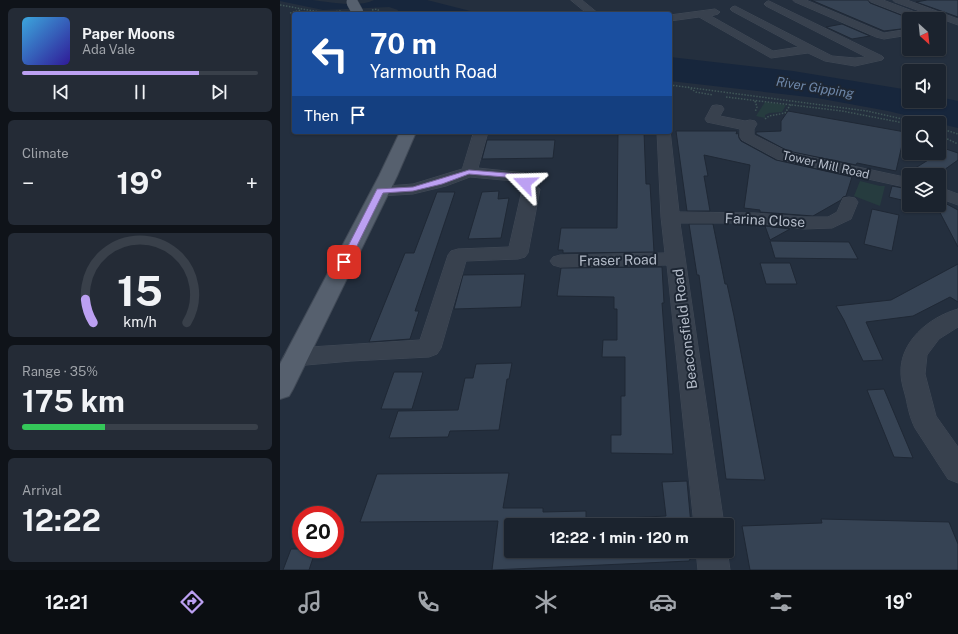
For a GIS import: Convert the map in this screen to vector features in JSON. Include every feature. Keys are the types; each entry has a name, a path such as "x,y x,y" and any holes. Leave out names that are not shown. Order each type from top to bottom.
{"main road":[{"path":"352,1 358,12"},
{"path":"280,389 380,191 407,134"}],"street":[{"path":"576,0 591,12"},
{"path":"798,0 882,35 902,33"},
{"path":"874,0 905,12"},
{"path":"898,0 958,22"},
{"path":"672,18 759,4 878,58 855,62 829,59 735,9"},
{"path":"701,14 771,55 810,49"},
{"path":"946,26 958,27"},
{"name":"Tower Mill Road","path":"718,102 712,119 748,129 783,156 902,182"},
{"path":"469,172 480,134"},
{"name":"Beaconsfield Road","path":"664,134 670,217 707,518"},
{"path":"296,357 350,352 428,348 458,255 518,253 531,189 519,176 469,172 413,189 380,191"},
{"name":"Farina Close","path":"670,217 755,218 839,227 850,202"},
{"name":"Fraser Road","path":"560,261 676,259"},
{"path":"958,317 931,333 915,353 913,374 924,420 958,470"},
{"path":"713,558 714,570"}],"path":[{"path":"280,4 301,10 325,12 343,11"},
{"path":"370,10 377,9 381,12"},
{"path":"294,12 301,10"},
{"path":"672,84 867,111 902,119"},
{"path":"688,87 718,102"},
{"path":"726,96 842,111 902,123"},
{"path":"748,129 767,119 769,116 783,114 791,104"},
{"path":"946,130 958,134"},
{"path":"946,138 958,144"}],"green space":[{"path":"765,102 786,105 782,112 769,113 765,115 765,118 756,116"},
{"path":"860,181 885,186 880,206 854,196"}],"water":[{"path":"312,0 360,4 374,0 427,0 474,12 398,12 398,10 389,7 323,10 280,1"},
{"name":"River Gipping","path":"672,57 793,71 902,89 902,108 946,108 946,98 958,101 958,128 946,125 946,116 909,116 817,98 672,81"}],"building":[{"path":"811,0 868,0 870,3 902,15 902,29 884,31"},
{"path":"927,0 958,0 958,17 946,12 916,2"},
{"path":"842,24 870,36 852,39 826,27"},
{"path":"788,111 902,131 902,145 896,171 857,163 856,165 788,151 756,134 756,132 781,131 781,121"},
{"path":"676,131 737,131 736,134 738,133 741,141 776,160 852,177 846,196 813,216 760,212 760,210 744,208 750,165 704,155 708,176 704,176 710,211 687,211"},
{"path":"618,134 644,134 646,184 650,184 654,252 563,253 563,250 558,250 561,228 617,228"},
{"path":"487,140 555,140 553,158 482,159"},
{"path":"946,149 958,153 958,160 946,169 915,168 928,160 946,160"},
{"path":"892,186 902,188 902,200 889,197"},
{"path":"499,191 498,199 509,198 501,238 468,239 482,192"},
{"path":"437,192 455,192 415,311 419,311 410,339 369,342 405,253 414,253"},
{"path":"946,204 958,210 958,247 940,212 946,212"},
{"path":"872,209 899,215 892,251 864,244"},
{"path":"689,224 713,224 725,284 727,284 734,316 765,480 726,479 699,275 697,275"},
{"path":"765,226 790,229 770,240"},
{"path":"770,241 849,242 858,259 775,258"},
{"path":"760,263 790,263 797,284 766,284"},
{"path":"958,264 958,302 950,297 913,316 866,322 883,360 863,361 836,306 891,300"},
{"path":"662,267 664,303 662,303 673,454 611,453 611,435 621,435 621,396 625,396 625,357 602,357 603,340 617,340 617,309 614,309 614,297 557,296 561,268"},
{"path":"525,274 521,307 454,309 463,275"},
{"path":"512,363 509,379 507,379 499,430 450,431 448,437 389,438 398,411 458,410 465,378 473,378 476,364"},
{"path":"394,372 423,372 412,409 381,409"},
{"path":"884,389 913,458 894,457 867,390"},
{"path":"509,473 503,508 543,508 543,512 586,511 586,518 504,518 504,558 691,558 689,561 492,570 498,521 360,522 377,474"},
{"path":"687,481 690,518 626,518 666,516 662,482"},
{"path":"821,519 949,522 958,544 958,570 750,570 742,526 822,523"},
{"path":"291,549 292,558 313,558 309,570 283,570"}],"route":[{"path":"344,262 380,191 413,189 469,172 519,176 525,183"}]}
